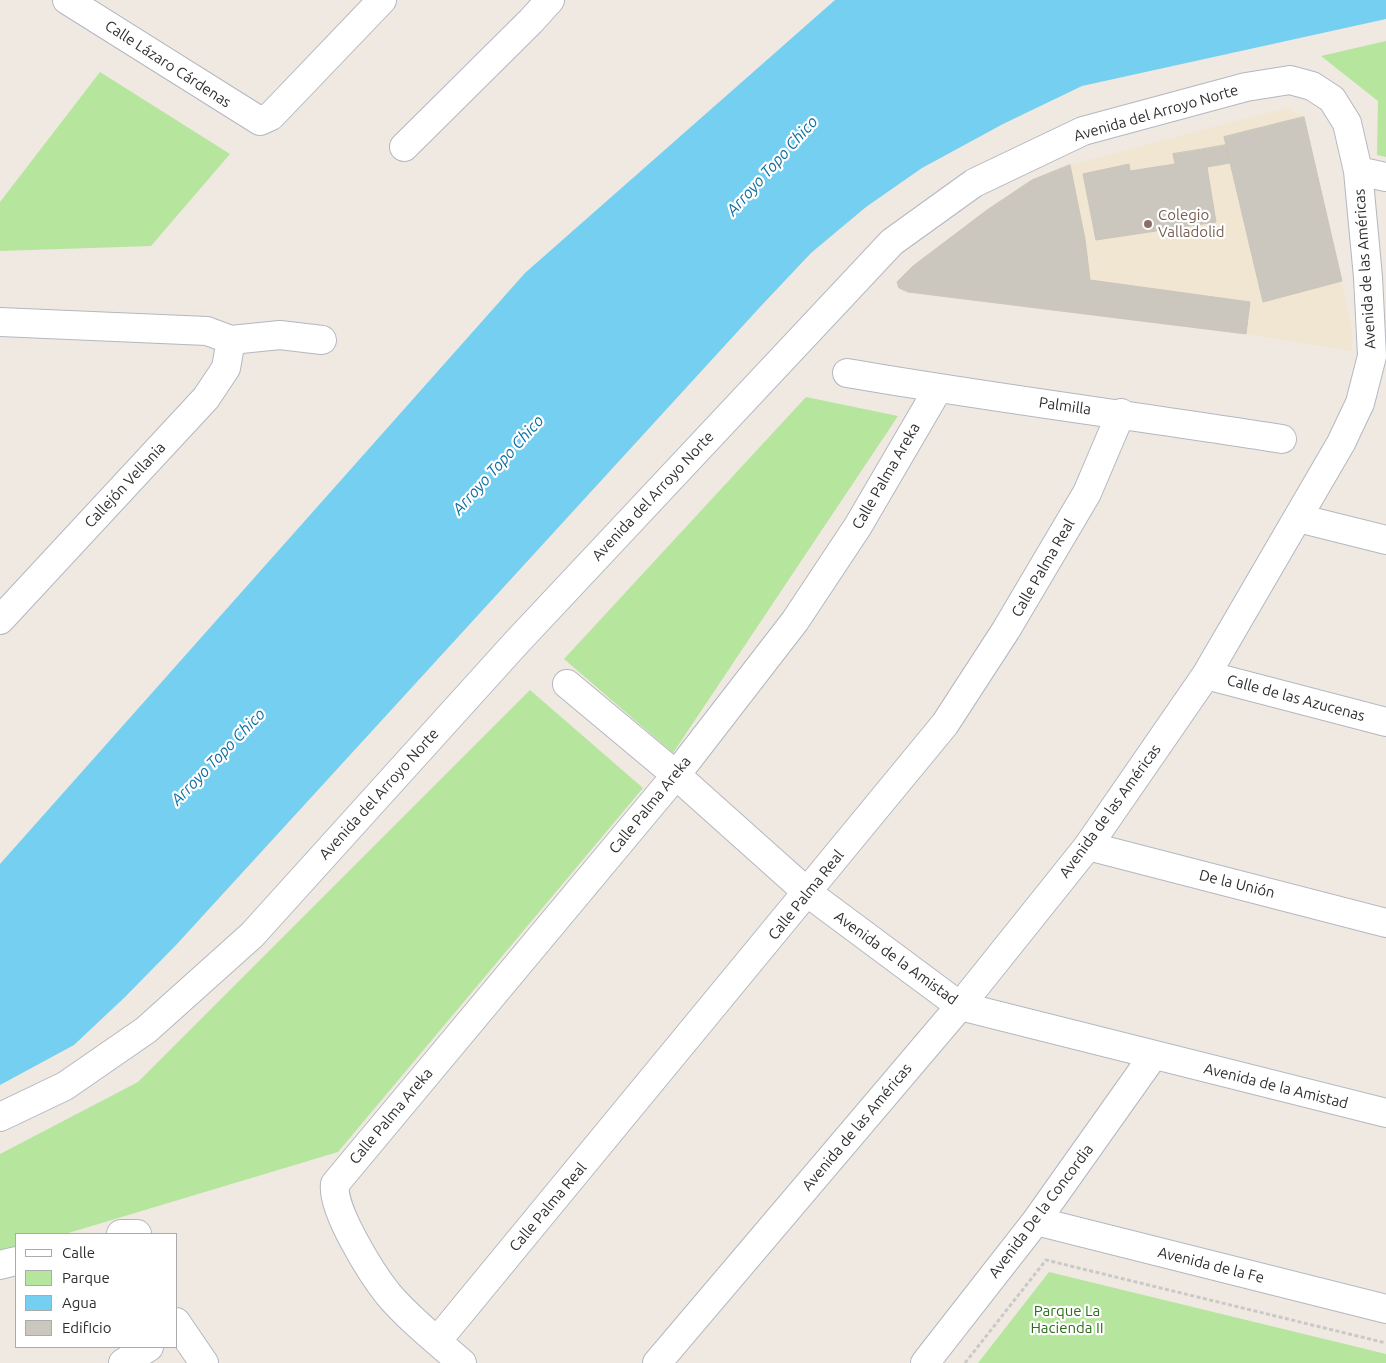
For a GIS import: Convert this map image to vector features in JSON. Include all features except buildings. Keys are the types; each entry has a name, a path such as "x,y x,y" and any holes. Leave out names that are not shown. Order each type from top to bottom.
{"street":[{"name":"Calle Lázaro Cárdenas","path":"67,0 255,120 265,120 270,116 382,0"},
{"path":"404,147 531,22 550,0"},
{"name":"Avenida del Arroyo Norte","path":"0,1116 64,1086 146,1030 252,935 523,635 892,242 974,183 1084,130 1246,87 1290,80 1312,86 1332,99 1347,123 1358,171"},
{"path":"1358,171 1386,177"},
{"name":"Avenida de las Américas","path":"657,1363 960,1006 1088,846 1206,674 1298,518 1341,443 1379,358 1368,277 1358,171"},
{"path":"5,328 206,330 231,340 280,335 322,340"},
{"name":"Callejón Vellania","path":"0,620 206,398 226,368 231,340"},
{"name":"Palmilla","path":"847,373 1282,438"},
{"name":"Calle Palma Areka","path":"437,1341 388,1294 357,1245 335,1198 336,1184 676,775 795,621 858,526 938,388"},
{"name":"Calle Palma Real","path":"437,1341 808,893 944,724 1006,630 1087,493 1121,413"},
{"path":"1298,518 1386,540"},
{"name":"Calle de las Azucenas","path":"1206,674 1386,722"},
{"name":"Avenida de la Amistad","path":"567,684 676,775 808,893 960,1006 1386,1113"},
{"name":"De la Unión","path":"1088,846 1386,923"},
{"name":"Avenida De la Concordia","path":"925,1363 1036,1221 1153,1056"},
{"name":"Avenida de la Fe","path":"1036,1221 1386,1309"},
{"path":"0,1265 15,1261"},
{"path":"178,1328 204,1363"},
{"path":"437,1341 462,1363"},
{"path":"122,1363 146,1348"}],"path":[{"path":"965,1363 1046,1260 1386,1343"}],"shaded area":[{"name":"Colegio Valladolid","path":"1286,108 1304,117 1352,328 1352,351 1209,328 908,292 899,288 897,282 913,266 987,210 1032,180 1070,165"}],"green space":[{"path":"1386,41 1386,157 1377,155 1378,101 1321,56"},
{"path":"100,72 230,154 151,246 0,251 0,202"},
{"path":"806,397 898,416 673,753 564,659"},
{"path":"530,690 643,788 338,1152 68,1233 15,1233 15,1249 0,1254 0,1154 138,1082"},
{"name":"Parque La Hacienda II","path":"1049,1272 1386,1354 1386,1363 978,1363"}],"water":[{"name":"Arroyo Topo Chico","path":"835,0 1386,0 1386,19 1082,86 1003,124 922,168 866,207 811,253 761,306 177,944 125,997 74,1045 0,1085 0,864 525,273"}],"place":[{"name":"Colegio Valladolid","path":"1148,224"}]}
